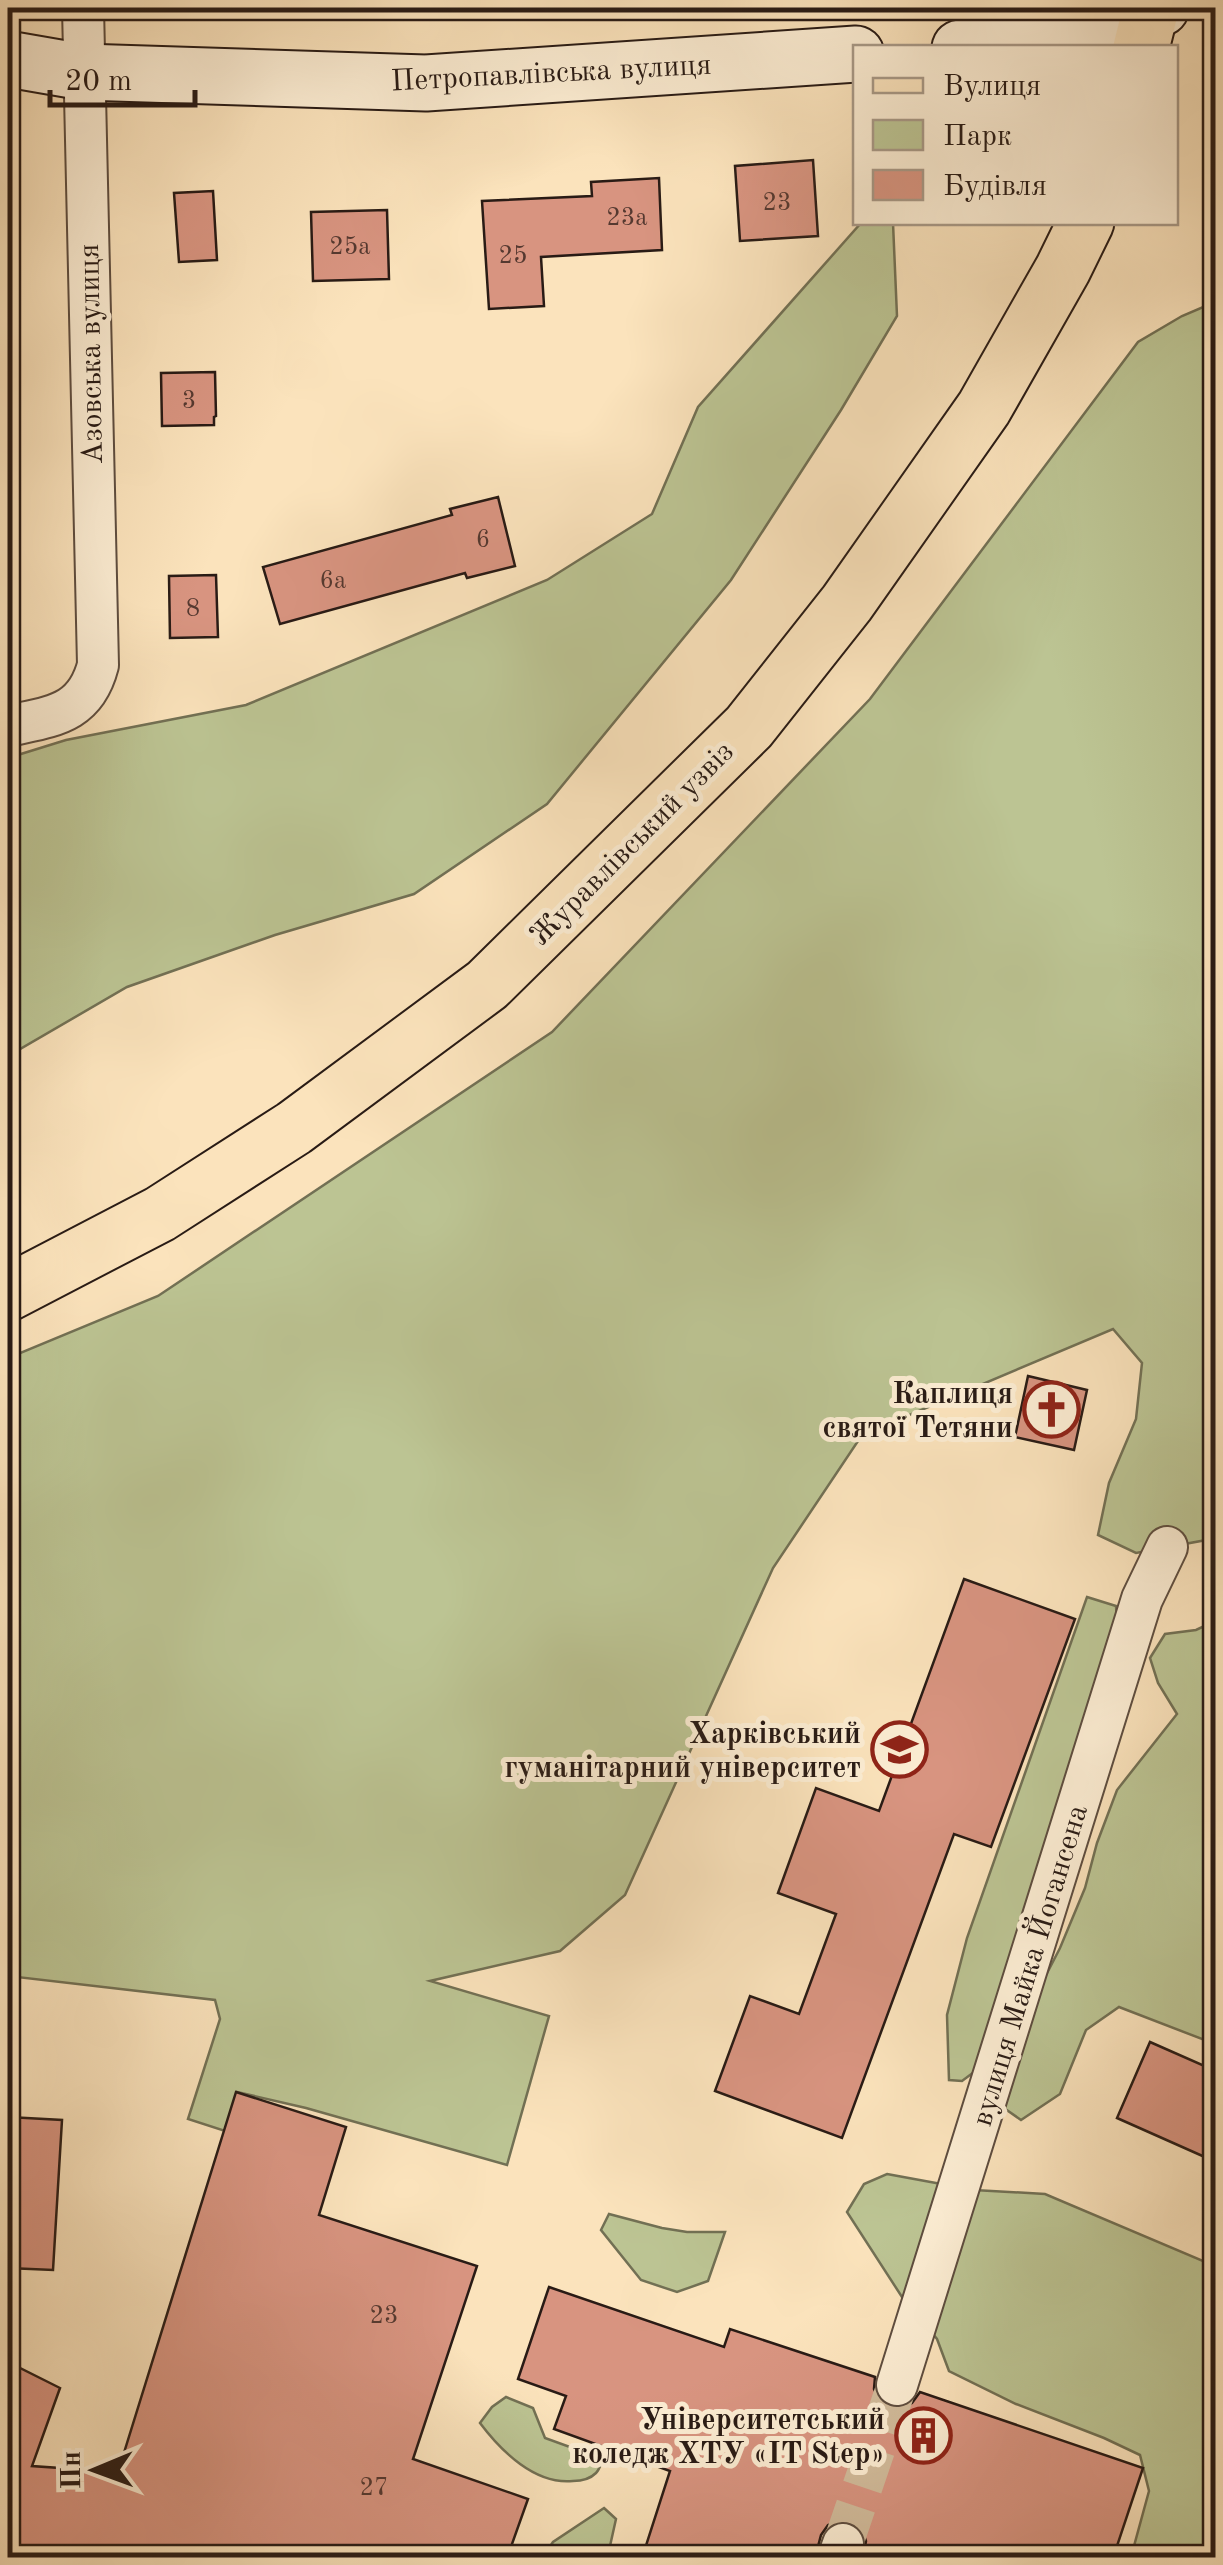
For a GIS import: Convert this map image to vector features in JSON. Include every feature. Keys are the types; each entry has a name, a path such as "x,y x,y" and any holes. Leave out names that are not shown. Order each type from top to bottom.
{"main road":[{"name":"Журавлівський узвіз","path":"8,1293 160,1214 294,1128 488,985 749,727 848,604 984,408 1084,225"}],"street":[{"name":"Азовська вулиця","path":"8,726 71,709 94,682 98,664 83,8"},
{"path":"988,45 1151,18"},
{"name":"Петропавлівська вулиця","path":"8,59 83,72 426,83 853,54"},
{"name":"вулиця Майка Йогансена","path":"897,2384 1142,1599 1168,1547"}],"green space":[{"path":"859,225 893,225 897,316 841,410 731,580 547,804 414,894 275,935 127,987 8,1056 8,758 66,740 246,705 547,580 652,514 698,407"},
{"path":"1215,302 1216,1524 1206,1540 1136,1553 1098,1535 1109,1483 1136,1419 1142,1363 1113,1329 862,1435 773,1568 625,1895 560,1951 430,1981 549,2016 507,2165 237,2092 225,2131 188,2119 220,2019 215,2000 8,1976 8,1358 158,1296 552,1032 870,699 1138,342"},
{"path":"1087,1597 1116,1606 1118,1636 974,2072 962,2081 949,2080 947,2015 967,1938"},
{"path":"1215,1621 1215,2044 1119,2007 1086,2030 1060,2094 1021,2120 1001,2106 1014,2037 1060,1948 1085,1888 1117,1790 1177,1714 1158,1683 1150,1658 1165,1634 1196,1630"},
{"path":"887,2174 974,2190 1045,2194 1215,2266 1215,2557 1131,2557 1149,2491 1140,2455 1016,2404 949,2371 937,2339 902,2297 847,2212 864,2184"},
{"path":"609,2214 687,2232 725,2232 708,2281 677,2292 641,2280 601,2230"},
{"path":"506,2397 533,2408 545,2438 603,2459 597,2471 582,2480 559,2481 520,2464 480,2423"},
{"path":"604,2508 616,2519 610,2546 594,2557 543,2557 553,2542"}],"building":[{"path":"813,160 818,236 740,241 735,166"},
{"path":"659,178 662,250 541,257 544,306 489,309 482,201 592,196 591,182"},
{"path":"213,191 217,260 179,262 174,193"},
{"path":"387,210 389,279 313,281 311,212"},
{"path":"215,372 214,425 162,426 161,373"},
{"path":"498,497 515,566 467,578 465,573 280,624 263,567 452,515 450,509"},
{"path":"216,575 218,637 170,638 169,576"},
{"name":"Каплиця святої Тетяни","path":"1028,1376 1087,1390 1074,1450 1015,1437"},
{"path":"964,1579 1075,1619 991,1847 954,1834 842,2138 715,2091 750,1996 799,2014 836,1914 778,1893 816,1788 879,1811"},
{"path":"1150,2042 1216,2071 1216,2162 1117,2118"},
{"path":"236,2092 346,2127 319,2215 477,2266 413,2459 528,2499 507,2558 41,2558 8,2545 8,2362 60,2388 32,2466 118,2472"},
{"path":"8,2117 62,2120 53,2270 8,2268"},
{"path":"549,2287 724,2347 730,2329 875,2377 874,2389 879,2400 891,2408 912,2403 920,2392 1143,2468 1113,2558 863,2558 866,2541 862,2529 852,2522 840,2521 828,2525 821,2535 815,2558 642,2558 670,2471 554,2429 566,2396 518,2379"}],"tunnel":[{"path":"843,2544 897,2385"}],"place":[{"name":"Каплиця святої Тетяни","path":"1052,1410"},
{"name":"Харківський гуманітарний університет","path":"900,1750"},
{"name":"Університетський коледж ХТУ «IT Step»","path":"924,2436"}]}
